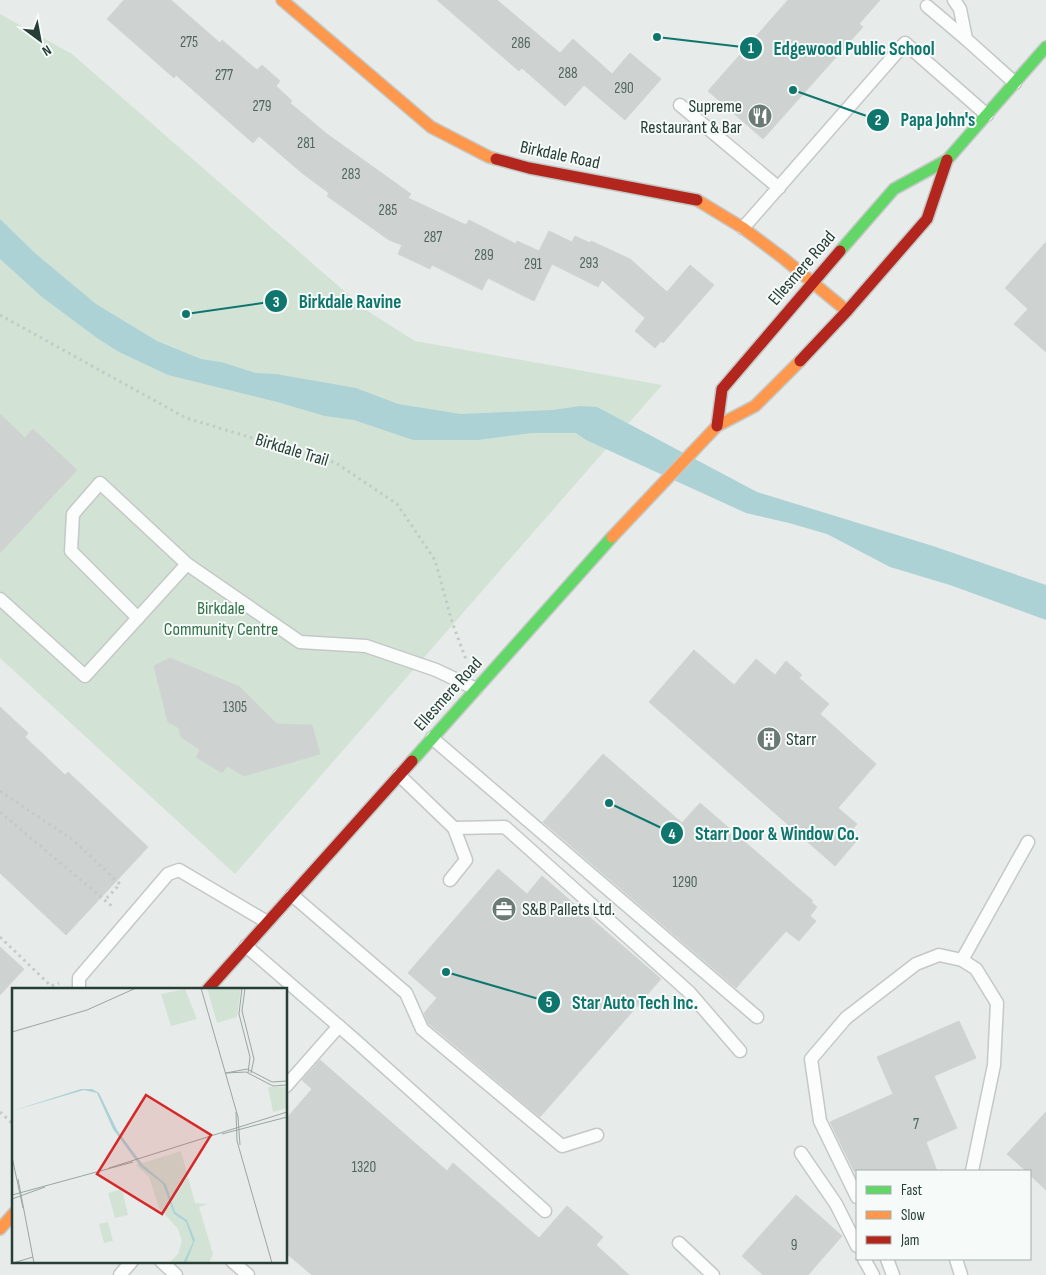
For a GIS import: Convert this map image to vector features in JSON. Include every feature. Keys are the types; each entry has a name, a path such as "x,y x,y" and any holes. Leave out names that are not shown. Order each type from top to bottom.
{"main road":[{"name":"Birkdale Road","path":"282,0 431,127 490,157 529,168 694,199 743,228 847,311"},
{"name":"Ellesmere Road","path":"717,426 722,389 813,282 894,189 947,160 1046,47"},
{"name":"Ellesmere Road","path":"209,988 637,509 717,426 755,406 847,311 927,219 947,160"},
{"path":"0,1229 12,1215"}],"lane":[{"path":"954,0 960,9 966,39"},
{"path":"927,6 1015,83"},
{"path":"743,228 905,43 987,115"},
{"path":"680,105 779,188"},
{"path":"138,618 71,551 72,514 100,483 187,564 300,642 366,646 436,670 476,689"},
{"path":"0,599 86,676 187,564"},
{"path":"432,738 757,1017"},
{"path":"399,775 454,828 466,860 450,880"},
{"path":"454,828 505,827 689,992 740,1051"},
{"path":"962,960 1028,842"},
{"path":"79,983 168,874 179,870 267,922"},
{"path":"292,895 406,993 422,1029 562,1146 597,1135"},
{"path":"246,946 545,1211"},
{"path":"856,1195 820,1122 811,1059 846,1018 916,964 939,956 962,960 976,969 997,1003 994,1065 972,1170"},
{"path":"288,1084 338,1026"},
{"path":"801,1153 836,1204 856,1244"},
{"path":"679,1243 713,1275"},
{"path":"865,1260 873,1275"},
{"path":"887,1260 893,1275"},
{"path":"956,1260 961,1275"},
{"path":"120,1275 131,1262"},
{"path":"162,1262 176,1275"},
{"path":"233,1262 248,1275"}],"path":[{"name":"Birkdale Trail","path":"0,315 186,418 336,463 397,504 435,560 452,622 476,689"},
{"path":"0,791 73,840 120,884 105,900"},
{"path":"0,812 128,921"},
{"path":"0,937 51,986 79,983"},
{"path":"0,1112 12,1123"}],"green space":[{"name":"Birkdale Community Centre","path":"0,14 72,54 366,310 415,341 662,385 235,874 0,658"}],"water":[{"path":"0,219 36,254 96,304 157,341 201,359 221,362 256,373 276,374 356,388 398,404 461,414 552,410 581,406 597,407 757,492 933,546 1046,585 1046,620 950,585 890,567 827,534 746,513 586,440 576,433 532,433 478,440 413,440 354,420 325,416 168,375 119,352 97,338 42,297 0,259"}],"building":[{"path":"124,0 171,0 220,43 222,40 257,70 262,65 280,81 276,86 292,101 290,103 327,134 411,194 408,198 466,225 469,220 516,244 517,241 539,251 549,231 572,242 575,236 590,243 591,241 630,259 667,292 690,265 714,285 663,343 661,341 655,348 635,331 645,318 602,280 598,287 552,264 534,301 488,278 482,290 432,265 430,269 398,254 402,245 389,240 327,196 329,193 302,173 259,136 253,143 176,75 174,78 107,19"},
{"path":"437,0 497,0 560,53 573,39 612,74 630,53 661,79 625,120 584,85 565,106 522,68 519,71"},
{"path":"788,0 880,0 859,24 863,27 763,139 708,91"},
{"path":"1046,242 1046,352 1014,324 1028,309 1005,288"},
{"path":"0,414 25,438 33,429 77,470 0,553"},
{"name":"Starr","path":"694,650 734,685 756,659 775,675 786,661 802,675 799,678 829,704 820,714 876,764 838,808 857,824 851,831 859,838 835,866 649,702"},
{"path":"170,658 240,687 277,724 312,725 320,754 244,776 227,766 222,773 196,757 200,750 181,737 179,728 168,722 154,666"},
{"path":"0,707 28,733 25,737 65,775 68,772 148,847 66,935 0,873"},
{"path":"603,754 682,823 700,803 813,901 811,902 817,907 810,916 816,921 799,941 786,931 736,988 543,822"},
{"path":"498,869 527,894 542,876 661,979 540,1117 428,1023 424,1013 437,998 408,973"},
{"path":"0,947 24,969 0,995"},
{"path":"959,1021 976,1058 934,1076 957,1128 926,1142 937,1170 854,1171 830,1122 893,1094 877,1057"},
{"path":"320,1060 447,1171 453,1163 539,1238 567,1206 603,1237 596,1245 629,1275 312,1275 288,1255 288,1117 312,1089 302,1080"},
{"path":"1046,1112 1046,1190 1031,1176 1031,1170 1025,1170 1007,1154"},
{"path":"796,1195 842,1236 808,1275 763,1275 742,1256"}],"traffic: fast":[{"path":"840,251 894,189 947,160 1046,47"},
{"path":"412,761 612,537"}],"traffic: slow":[{"path":"282,0 431,127 496,159"},
{"path":"697,200 743,228 783,258 847,311"},
{"path":"612,537 717,426 755,406 800,361"},
{"path":"0,1229 12,1215"}],"traffic: jam":[{"path":"496,159 529,168 697,200"},
{"path":"800,361 847,311 927,219 947,160"},
{"path":"717,426 722,389 840,251"},
{"path":"209,988 412,761"}],"place":[{"name":"Edgewood Public School","path":"657,37"},
{"name":"Papa John's","path":"793,90"},
{"name":"Supreme Restaurant & Bar","path":"760,116"},
{"name":"Birkdale Ravine","path":"186,314"},
{"name":"Starr","path":"769,739"},
{"name":"Starr Door & Window Co.","path":"609,803"},
{"name":"S&B Pallets Ltd.","path":"504,909"},
{"name":"Star Auto Tech Inc.","path":"446,972"}]}
